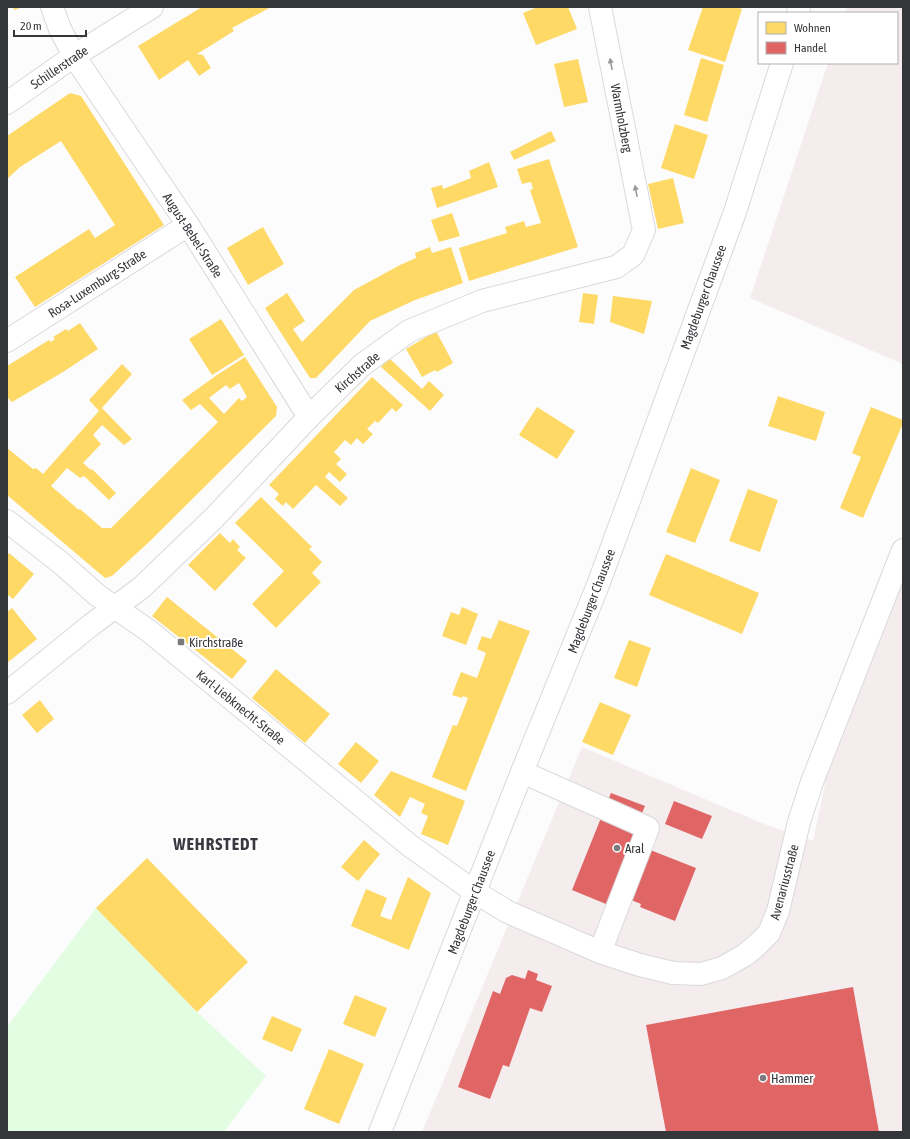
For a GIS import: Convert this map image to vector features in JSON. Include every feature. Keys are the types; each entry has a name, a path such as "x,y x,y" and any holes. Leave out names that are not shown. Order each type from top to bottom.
{"street":[{"name":"August-Bebel-Straße","path":"52,7 60,30 74,56 188,225 308,417"},
{"name":"Schillerstraße","path":"7,103 74,56 152,7"},
{"name":"Warmholzberg","path":"600,7 644,230"},
{"name":"Magdeburger Chaussee","path":"380,1132 603,570 734,212 782,64"},
{"name":"Rosa-Luxemburg-Straße","path":"7,341 188,225"},
{"name":"Kirchstraße","path":"7,693 141,588 214,518 308,417 362,365 409,331 482,301 616,267 633,255 644,230"},
{"name":"Karl-Liebknecht-Straße","path":"7,521 61,563 97,595 149,631 409,845 475,892"},
{"name":"Avenariusstraße","path":"475,892 508,912 600,952 640,966 666,971 701,974 722,968 757,945 769,933 778,911 799,822 812,782 903,550"},
{"path":"522,772 648,828 600,952"}],"shaded area":[{"path":"847,7 903,7 903,364 750,298 828,64 898,64 898,12 845,12"},
{"path":"903,578 903,1132 422,1132 582,747 764,824 813,841 831,755"}],"green space":[{"path":"96,908 197,1012 266,1076 224,1132 7,1132 7,1027"}],"building: Wohnen":[{"path":"13,7 23,7 14,10"},
{"path":"202,7 271,7 232,28 234,31 197,54 203,55 211,68 199,76 188,60 159,80 138,46"},
{"path":"538,7 568,7 577,29 536,45 523,13"},
{"path":"703,7 736,7 742,9 725,62 688,50"},
{"path":"701,58 724,65 707,122 684,115"},
{"path":"578,59 588,102 564,107 554,64"},
{"path":"70,93 81,96 164,225 35,307 15,277 89,229 95,238 115,225 61,141 20,167 7,179 7,136"},
{"path":"675,124 708,135 694,179 661,168"},
{"path":"551,131 556,141 514,160 510,152"},
{"path":"549,159 578,247 469,281 459,248 507,233 505,227 524,221 526,227 541,223 530,190 533,189 531,182 522,184 517,169"},
{"path":"489,162 498,187 437,208 431,188 442,185 443,189 471,178 469,171"},
{"path":"673,178 684,223 658,229 648,184"},
{"path":"452,213 460,236 439,242 431,220"},
{"path":"263,227 284,264 248,285 227,248"},
{"path":"430,247 432,253 451,247 463,283 415,300 370,321 316,378 310,378 265,308 287,293 305,321 293,329 302,342 354,290 416,258 415,253"},
{"path":"583,293 598,295 594,324 579,322"},
{"path":"613,296 652,301 644,334 610,322"},
{"path":"221,319 244,355 212,375 189,339"},
{"path":"80,323 98,349 63,372 12,402 7,397 7,366 49,340 51,342 55,339 53,337 66,329 68,331"},
{"path":"436,331 453,363 437,372 435,370 422,377 406,349"},
{"path":"245,357 277,407 276,416 149,542 112,576 105,578 7,495 7,448 33,469 36,468 43,474 99,411 89,400 122,364 132,374 102,408 132,439 124,445 102,425 93,435 101,444 83,463 91,470 92,469 116,493 109,500 84,476 80,478 67,468 51,486 102,528 111,528 218,422 200,404 191,410 182,400","holes":["239,383 247,397 242,401 239,398 224,414 209,398 226,385 230,389"]},
{"path":"389,358 422,389 429,381 444,395 430,411 381,367"},
{"path":"372,377 403,405 396,412 392,408 378,423 375,421 367,429 373,434 363,444 357,438 351,445 345,440 334,452 341,459 336,464 347,474 340,482 329,472 325,477 348,498 340,506 316,485 293,509 286,502 283,506 275,499 279,494 269,485"},
{"path":"778,396 825,412 816,441 768,426"},
{"path":"537,407 575,431 557,459 519,435"},
{"path":"871,407 903,420 903,423 863,518 840,508 861,457 852,453"},
{"path":"691,468 720,480 695,543 666,532"},
{"path":"748,489 778,500 760,552 729,541"},
{"path":"261,497 312,547 309,549 322,562 312,573 321,582 276,628 252,604 284,571 235,523"},
{"path":"220,533 230,543 233,539 240,547 237,550 246,558 215,591 188,565"},
{"path":"9,553 34,574 13,599 7,594 7,556"},
{"path":"666,554 759,593 742,634 649,595"},
{"path":"167,597 247,661 232,679 152,616"},
{"path":"462,607 478,614 466,645 442,636 451,612 459,615"},
{"path":"12,608 37,639 7,663 7,612"},
{"path":"499,620 530,631 466,791 432,777 453,725 457,726 468,698 452,695 461,672 477,678 486,653 477,649 482,636 491,639"},
{"path":"629,640 651,648 637,687 614,678"},
{"path":"276,669 330,714 305,743 252,698"},
{"path":"40,700 54,719 37,733 22,715"},
{"path":"600,702 631,715 613,755 582,742"},
{"path":"356,742 379,761 361,783 338,764"},
{"path":"391,771 465,801 448,845 421,834 428,816 421,813 425,804 410,797 400,817 374,795"},
{"path":"364,840 380,854 358,881 341,867"},
{"path":"147,858 248,962 197,1012 96,908"},
{"path":"408,877 431,893 409,950 351,926 366,889 387,898 380,916 391,920"},
{"path":"355,995 387,1008 375,1037 343,1024"},
{"path":"272,1016 302,1029 292,1052 262,1039"},
{"path":"329,1049 364,1064 339,1124 304,1109"}],"building: Handel":[{"name":"Aral","path":"611,793 645,806 630,842 696,868 675,921 640,907 641,904 611,892 606,904 572,890"},
{"path":"674,801 712,816 702,839 665,824"},
{"path":"528,970 538,974 536,980 552,986 542,1012 530,1008 509,1067 503,1065 490,1099 458,1087 493,991 500,994 506,978 512,975 525,979"},
{"name":"Hammer","path":"853,987 879,1132 666,1132 646,1025"}],"place":[{"name":"Kirchstraße","path":"181,642"},
{"name":"Aral","path":"617,848"},
{"name":"Hammer","path":"763,1078"}],"district":[{"name":"WEHRSTEDT","path":"216,844"}]}
